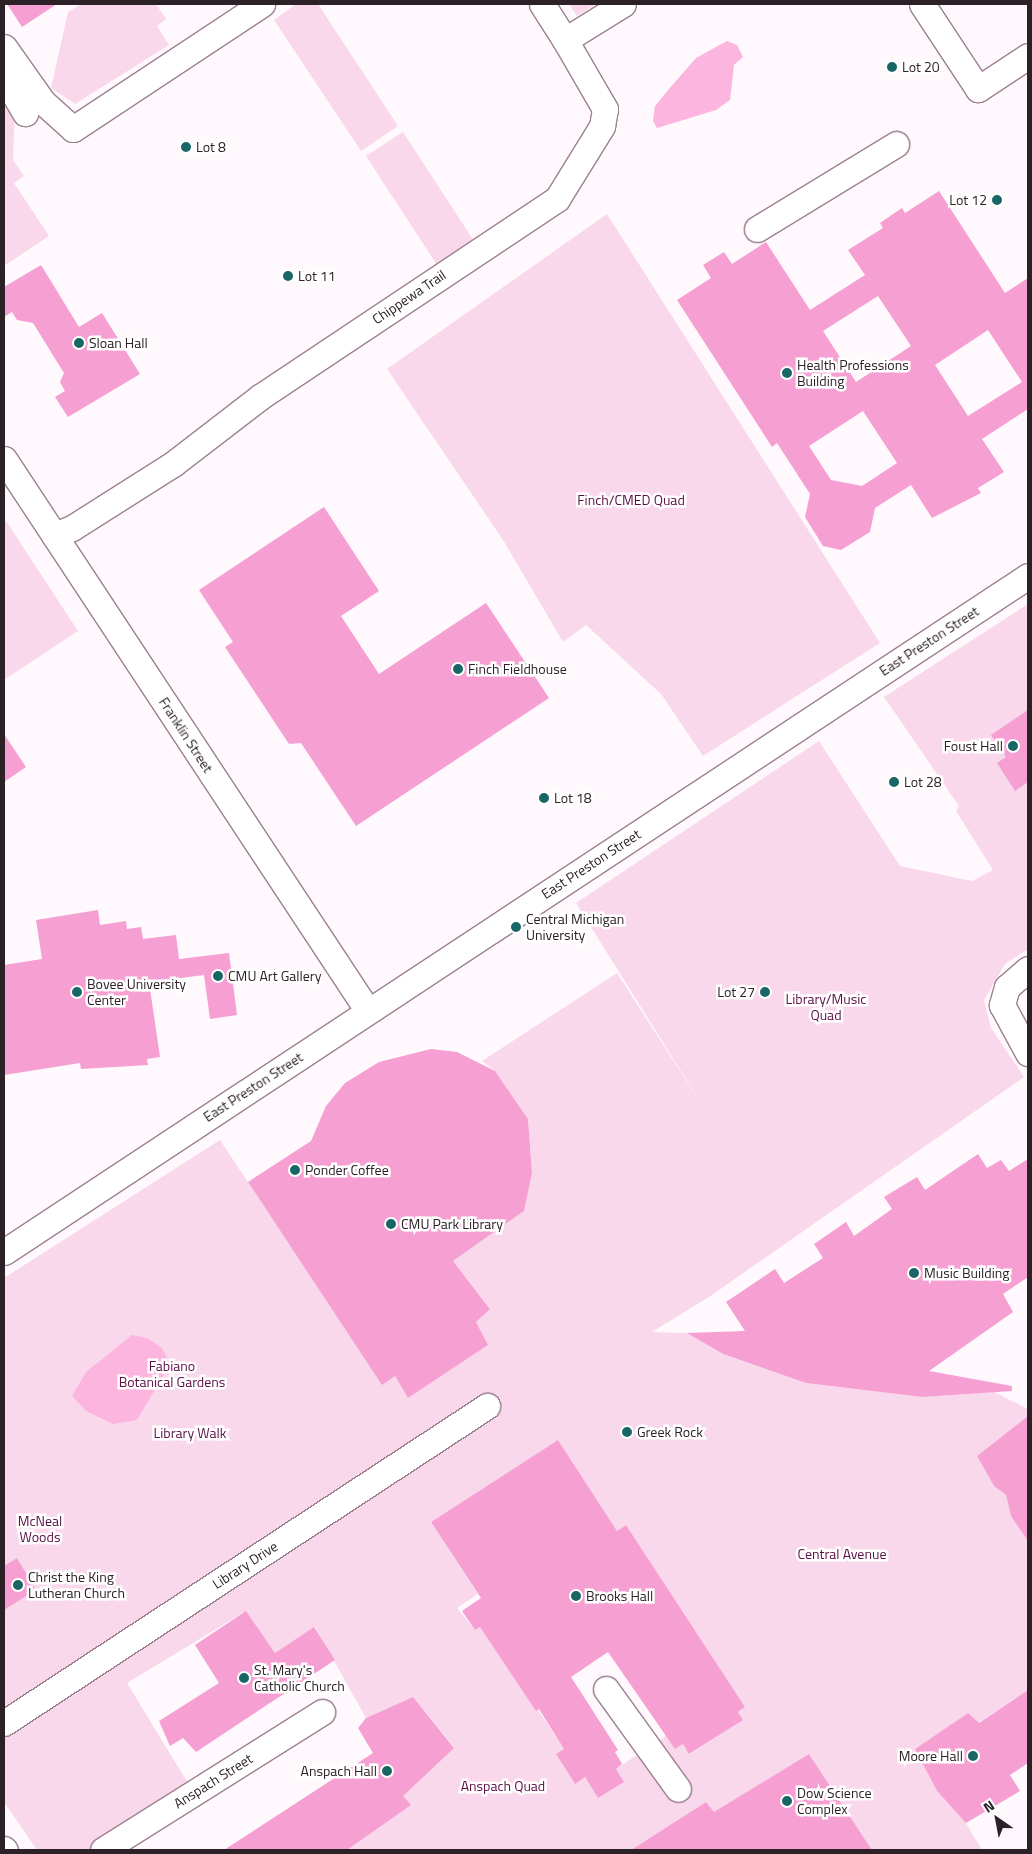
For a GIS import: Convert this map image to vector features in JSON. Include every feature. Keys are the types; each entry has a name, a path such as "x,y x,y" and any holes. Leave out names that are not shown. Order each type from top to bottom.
{"street":[{"path":"4,77 34,107 73,128 262,4"},
{"name":"Chippewa Trail","path":"54,535 72,528 173,464 260,396 557,198 602,126 605,109 542,4"},
{"path":"565,40 623,4"},
{"path":"922,4 978,89 1028,56"},
{"path":"4,47 34,107"},
{"path":"757,229 896,144"},
{"name":"Franklin Street","path":"4,458 368,1011"},
{"name":"East Preston Street","path":"4,1252 1028,576"},
{"path":"1028,969 1007,987 1002,1005 1028,1053"},
{"name":"Library Drive","path":"4,1723 487,1406"},
{"path":"606,1689 678,1789"},
{"name":"Anspach Street","path":"103,1850 322,1712"}],"green space":[{"path":"81,4 156,4 166,19 157,26 169,45 75,104 51,88 68,12"},
{"path":"296,4 318,4 398,126 361,151 274,20"},
{"path":"569,4 596,4 577,16"},
{"path":"4,89 15,106 13,160 24,176 14,183 49,236 4,266"},
{"path":"403,132 474,241 437,265 366,156"},
{"name":"Finch/CMED Quad","path":"607,214 880,643 703,756 661,694 586,625 563,642 503,540 387,369"},
{"path":"4,518 78,631 4,680"},
{"path":"1028,604 1028,949 1005,964 984,1000 991,1028 1024,1077 709,1297 652,1332 687,1333 723,1354 806,1383 922,1397 994,1392 1028,1409 1028,1416 977,1456 994,1486 1006,1495 1011,1516 1028,1539 1028,1690 978,1723 968,1713 915,1749 937,1791 966,1823 982,1850 867,1850 871,1848 809,1754 726,1805 718,1817 706,1802 631,1850 347,1850 410,1805 401,1795 454,1747 413,1697 366,1718 315,1627 275,1653 246,1611 127,1683 194,1793 103,1850 37,1850 4,1802 4,1610 36,1590 17,1558 4,1566 4,1278 220,1140 382,1384 395,1376 408,1398 488,1345 476,1322 490,1308 453,1261 524,1211 532,1172 528,1119 495,1071 482,1061 617,973 702,1105 576,903 819,741 900,866 972,881 993,870 956,811 959,806 884,697","holes":["558,1440 617,1531 626,1525 745,1707 738,1712 743,1720 690,1754 683,1744 675,1749 667,1735 616,1769 624,1782 598,1798 585,1777 574,1783 556,1754 564,1749 551,1729 480,1627 475,1630 457,1608 478,1594 431,1522"]}],"shaded area":[{"path":"727,41 737,45 743,57 734,65 730,100 716,110 657,128 653,121 655,106 696,58"},
{"path":"132,1335 147,1338 162,1348 170,1364 137,1420 113,1424 86,1411 72,1396 86,1372"}],"building":[{"path":"7,4 57,4 22,27"},
{"name":"Health Professions Building","path":"939,191 1005,293 1028,278 1028,409 982,439 1004,472 978,488 981,493 932,518 911,485 875,508 870,532 841,550 823,546 805,517 810,494 777,443 772,447 677,300 711,278 703,265 724,252 732,264 766,242 810,310 865,275 848,250 883,228 880,223 902,208 905,213","holes":["878,296 911,346 856,382 823,331","988,330 1022,382 968,416 935,365","863,411 897,463 862,486 831,480 809,446"]},
{"name":"Sloan Hall","path":"41,265 79,327 102,313 140,374 68,417 55,397 65,391 60,382 64,373 33,323 17,320 12,312 4,317 4,287"},
{"name":"Finch Fieldhouse","path":"324,507 379,591 341,616 379,674 486,603 549,698 356,826 301,743 289,744 225,647 233,642 199,590"},
{"name":"Foust Hall","path":"1028,710 1028,782 1015,791 997,763 1006,757 991,735"},
{"path":"4,734 26,767 4,782"},
{"name":"Bovee University Center","path":"98,910 100,925 126,921 127,929 141,927 143,939 176,935 179,959 229,953 237,1015 210,1019 204,975 149,982 160,1057 147,1059 148,1065 81,1069 80,1063 4,1075 4,965 42,959 36,920"},
{"name":"CMU Park Library","path":"431,1049 457,1052 495,1071 528,1119 532,1173 524,1211 453,1261 490,1309 476,1322 488,1345 408,1398 395,1376 382,1385 248,1182 311,1141 326,1106 345,1083 379,1062"},
{"name":"Music Building","path":"978,1154 987,1168 1001,1160 1009,1171 1028,1159 1028,1277 1003,1294 1013,1312 929,1371 1012,1386 1012,1391 922,1397 806,1383 723,1354 687,1333 745,1331 726,1302 775,1269 784,1283 823,1258 814,1244 846,1222 854,1236 892,1209 884,1197 917,1177 925,1190"},
{"path":"1028,1416 1028,1541 1011,1516 1006,1495 994,1486 977,1456"},
{"name":"Brooks Hall","path":"558,1440 617,1531 626,1525 745,1707 738,1712 743,1720 689,1754 683,1744 675,1749 608,1652 571,1677 618,1750 615,1752 622,1764 616,1769 624,1782 598,1798 585,1777 575,1784 556,1754 564,1749 539,1709 536,1711 480,1627 475,1630 462,1611 481,1598 431,1522"},
{"name":"Christ the King Lutheran Church","path":"17,1558 36,1590 4,1610 4,1566"},
{"name":"St. Mary's Catholic Church","path":"246,1611 275,1653 314,1627 335,1660 196,1752 183,1738 170,1746 159,1721 219,1683 195,1645"},
{"name":"Moore Hall","path":"1028,1690 1028,1763 1010,1775 1020,1791 966,1823 937,1791 915,1749 968,1713 979,1723"},
{"name":"Anspach Hall","path":"413,1697 454,1748 403,1796 411,1805 347,1850 224,1850 373,1753 358,1728 366,1718"},
{"name":"Dow Science Complex","path":"809,1754 872,1850 631,1850 706,1802 714,1812"}],"place":[{"name":"Lot 20","path":"892,67"},
{"name":"Lot 8","path":"186,147"},
{"name":"Lot 12","path":"997,200"},
{"name":"Lot 11","path":"288,276"},
{"name":"Sloan Hall","path":"79,343"},
{"name":"Health Professions Building","path":"787,373"},
{"name":"Finch Fieldhouse","path":"458,669"},
{"name":"Foust Hall","path":"1013,746"},
{"name":"Lot 28","path":"894,782"},
{"name":"Lot 18","path":"544,798"},
{"name":"Central Michigan University","path":"516,927"},
{"name":"CMU Art Gallery","path":"218,976"},
{"name":"Bovee University Center","path":"77,992"},
{"name":"Lot 27","path":"765,992"},
{"name":"Ponder Coffee","path":"295,1170"},
{"name":"CMU Park Library","path":"391,1224"},
{"name":"Music Building","path":"914,1273"},
{"name":"Greek Rock","path":"627,1432"},
{"name":"Christ the King Lutheran Church","path":"18,1585"},
{"name":"Brooks Hall","path":"576,1596"},
{"name":"St. Mary's Catholic Church","path":"244,1678"},
{"name":"Moore Hall","path":"973,1756"},
{"name":"Anspach Hall","path":"387,1771"},
{"name":"Dow Science Complex","path":"787,1801"}],"park label":[{"name":"Library/Music Quad","path":"826,1008"},
{"name":"Fabiano Botanical Gardens","path":"172,1374"},
{"name":"Library Walk","path":"190,1433"},
{"name":"McNeal Woods","path":"40,1529"},
{"name":"Central Avenue","path":"842,1554"},
{"name":"Anspach Quad","path":"503,1786"}]}
